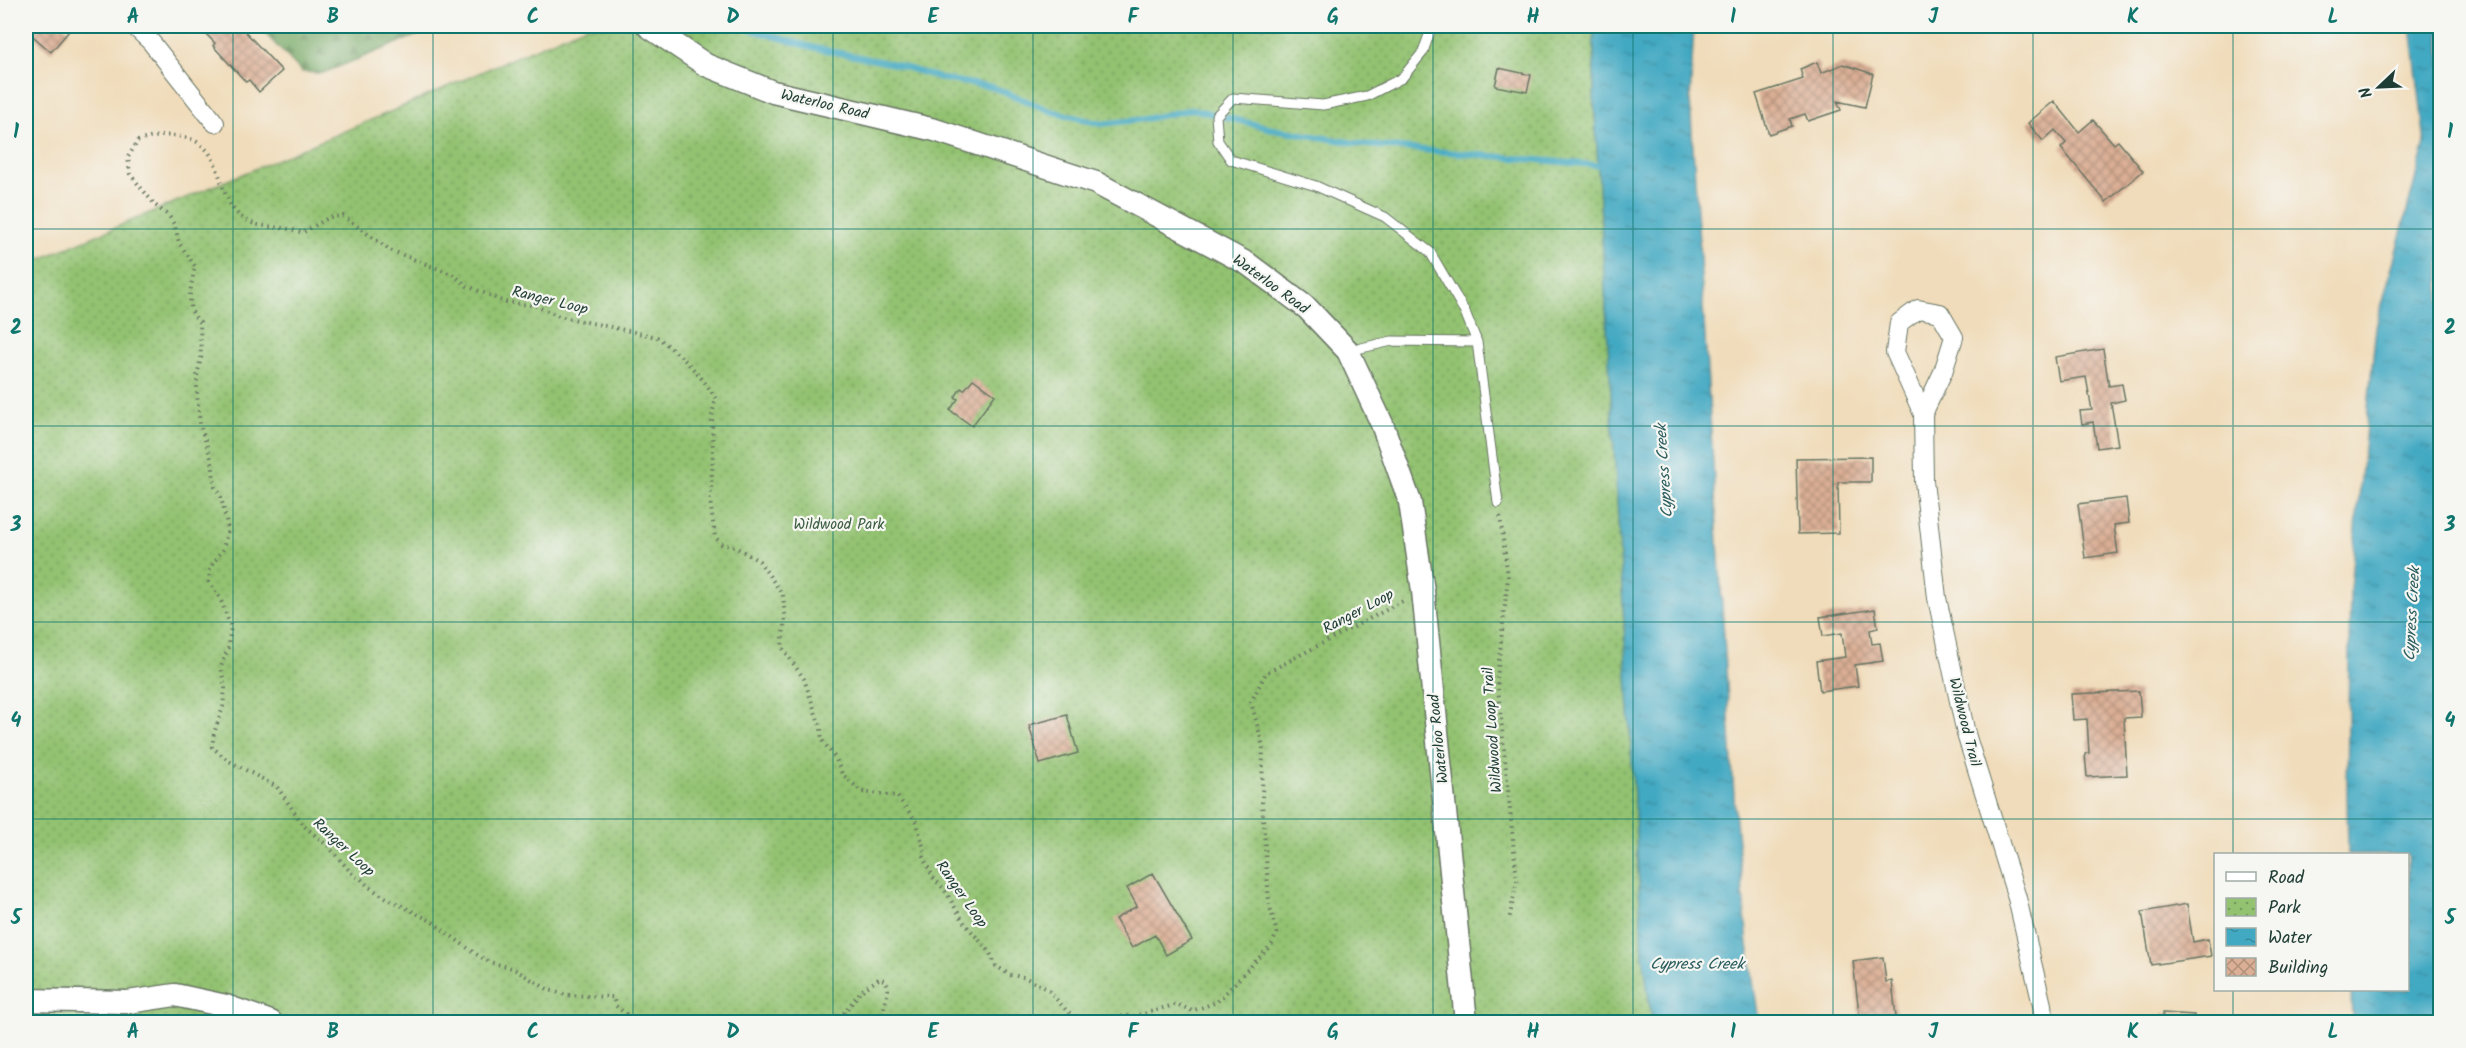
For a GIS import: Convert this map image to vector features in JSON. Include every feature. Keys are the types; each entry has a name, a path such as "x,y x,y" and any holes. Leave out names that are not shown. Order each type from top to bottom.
{"street":[{"path":"134,26 151,42 215,123"},
{"name":"Waterloo Road","path":"648,26 706,65 773,92 935,130 1096,183 1248,264 1307,308 1348,351 1382,424 1410,501 1423,591 1466,1023"},
{"path":"1918,309 1940,314 1954,337 1944,372 1923,414 1894,352 1899,324 1918,309"},
{"name":"Wildwood Trail","path":"1923,414 1924,481 1937,598 1966,734 2017,898 2042,1005 2044,1023"},
{"path":"26,1000 128,1002 175,995 226,1006 271,1023"}],"lane":[{"path":"1432,26 1424,52 1402,78 1367,96 1323,105 1233,98 1216,116 1218,141 1231,160 1316,186 1385,217 1430,252 1465,312 1477,342 1498,503"},
{"path":"1348,351 1392,341 1477,342"}],"path":[{"name":"Ranger Loop","path":"636,1023 616,1006 614,997 566,994 549,990 512,968 489,962 431,921 369,887 354,876 328,846 304,826 277,787 229,761 212,747 223,707 225,688 221,667 228,648 231,627 220,598 208,582 210,568 223,549 228,529 221,497 215,487 212,461 200,425 197,376 201,358 200,322 194,316 189,302 195,266 179,243 175,226 169,216 155,205 130,174 128,157 138,141 152,136 170,135 190,139 207,147 230,204 238,215 248,222 302,233 330,216 343,216 390,250 454,275 467,286 506,302 536,306 560,316 657,337 668,345 703,380 716,399 712,414 714,459 710,500 715,537 722,544 735,547 759,561 783,595 785,617 782,647 804,679 821,729 822,740 836,759 842,774 862,792 897,796 916,821 924,849 924,859 934,879 944,889 965,924 989,951 996,966 1010,975 1024,977 1047,989 1067,1011 1077,1018 1136,1016 1177,1004 1192,1011 1216,1002 1272,944 1277,933 1269,903 1262,802 1263,746 1251,702 1266,673 1423,591"},
{"name":"Wildwood Loop Trail","path":"1498,503 1508,577 1497,678 1517,881 1509,920"},
{"path":"828,1023 843,1014 861,991 879,978 886,981 888,990 881,1023"},
{"path":"774,1023 780,1023"}],"green space":[{"path":"258,26 440,26 323,73 302,72"},
{"name":"Wildwood Park","path":"586,26 1594,26 1594,96 1643,955 1652,1022 26,1022 26,265 397,109"}],"water":[{"name":"Cypress Creek","path":"1594,26 1694,26 1690,100 1735,811 1748,944 1759,1022 1652,1022 1643,955 1594,96"},
{"name":"Cypress Creek","path":"2411,26 2440,26 2440,1022 2352,1022 2351,991 2409,991 2409,853 2348,853 2350,588 2376,327 2425,143"}],"building":[{"path":"26,26 63,26 69,31 51,52 26,30"},
{"path":"211,26 240,26 282,71 259,92 249,80 246,82 213,46 215,43 204,32"},
{"path":"1817,62 1821,73 1843,64 1873,74 1865,107 1837,101 1841,110 1808,121 1805,114 1790,119 1792,126 1769,134 1756,94 1803,79 1800,69"},
{"path":"1499,68 1531,75 1527,92 1495,86"},
{"path":"2054,101 2079,132 2093,120 2114,144 2118,141 2143,171 2106,202 2061,148 2066,143 2055,130 2043,141 2028,123"},
{"path":"2103,349 2109,386 2122,384 2125,400 2111,403 2118,445 2097,448 2093,422 2082,424 2080,411 2092,410 2086,377 2059,381 2055,357"},
{"path":"973,379 995,395 972,426 950,410 958,399 955,397 961,388 964,390"},
{"path":"1871,457 1871,482 1838,482 1839,533 1798,534 1796,458"},
{"path":"2126,498 2129,523 2114,525 2118,553 2085,558 2078,504"},
{"path":"1875,609 1878,628 1870,630 1872,644 1880,643 1883,661 1855,665 1858,686 1820,691 1816,661 1845,657 1842,633 1823,636 1820,617"},
{"path":"2139,691 2141,717 2124,718 2127,775 2087,777 2085,754 2089,753 2087,719 2073,720 2071,694"},
{"path":"1067,715 1078,753 1040,764 1029,725"},
{"path":"1153,873 1192,940 1166,955 1155,935 1132,948 1115,919 1137,906 1127,888"},
{"path":"2187,904 2193,942 2208,939 2211,956 2151,965 2142,912"},
{"path":"1883,957 1886,982 1892,981 1896,1017 1889,1018 1890,1022 1860,1022 1853,961"},
{"path":"2163,1013 2194,1015 2194,1022 2163,1022"}],"waterway":[{"path":"739,26 811,47 894,64 943,79 992,87 1051,111 1101,124 1145,119 1193,109 1273,129 1366,145 1606,166"}]}
